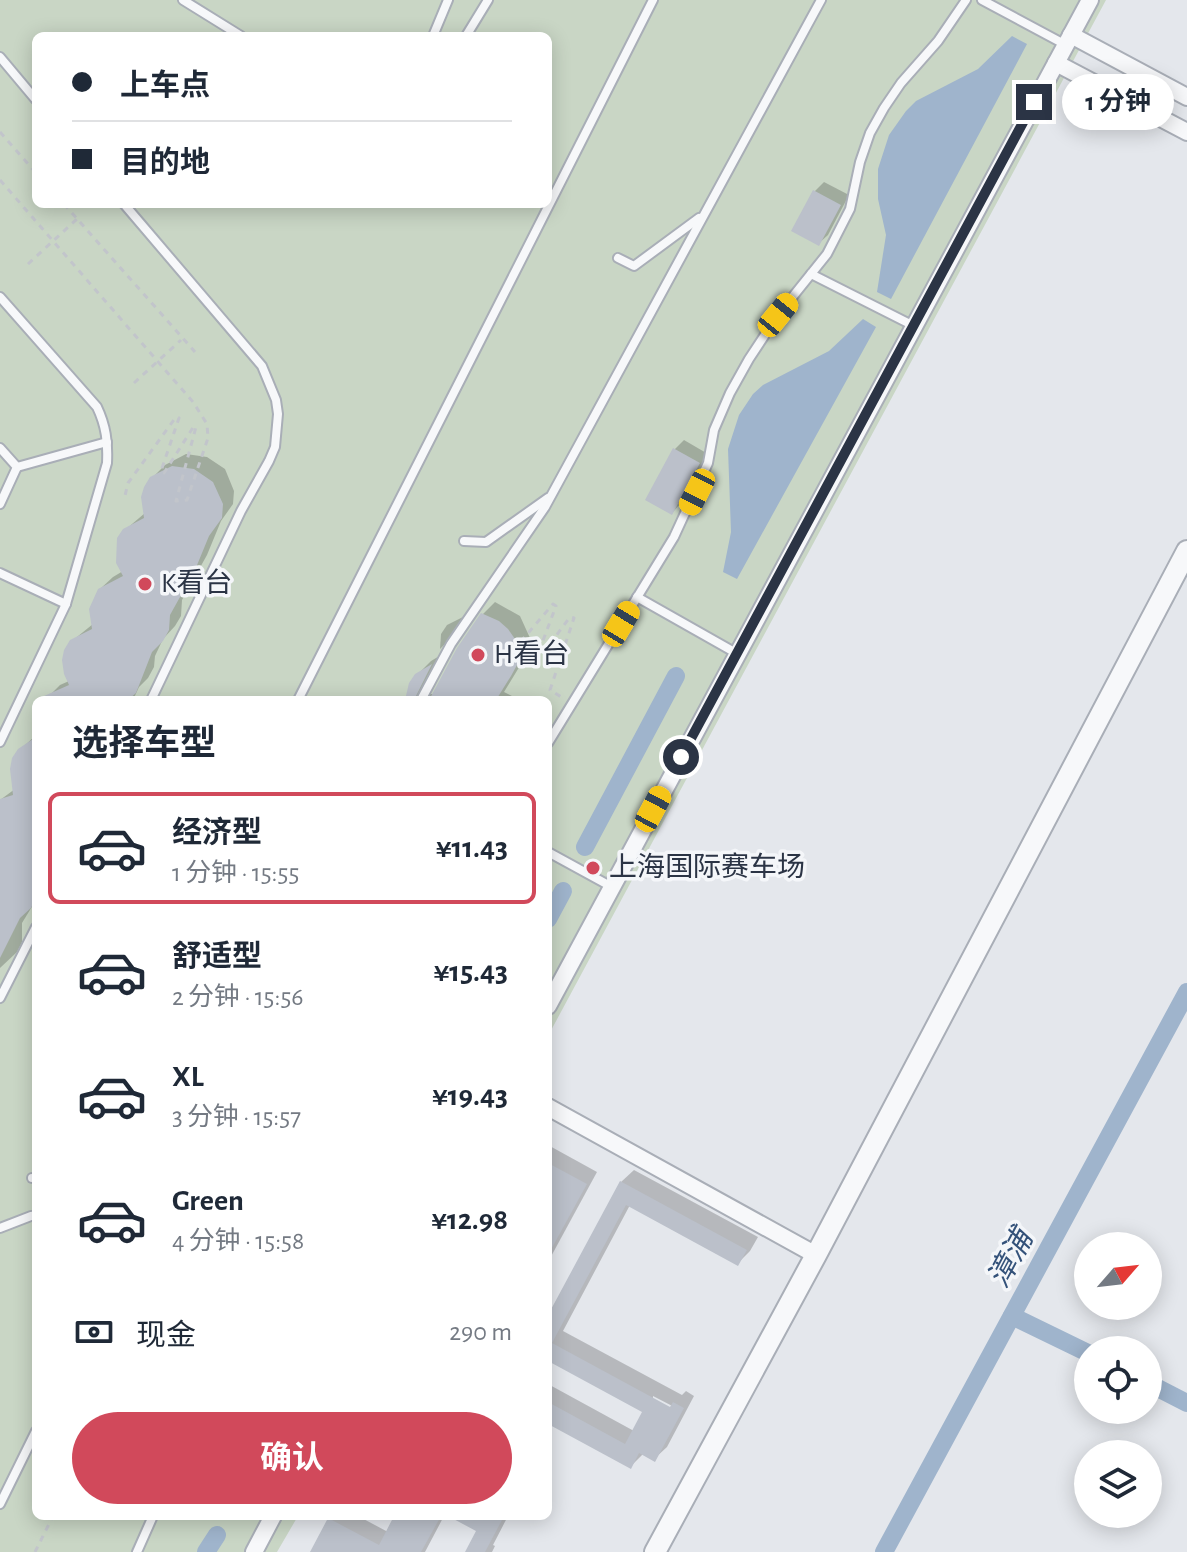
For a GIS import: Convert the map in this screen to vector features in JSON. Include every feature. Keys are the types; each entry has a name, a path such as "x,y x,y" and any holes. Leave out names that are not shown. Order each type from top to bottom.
{"street":[{"path":"552,999 1090,0"},
{"path":"1068,40 1187,97"},
{"path":"1056,63 1187,132"},
{"path":"655,1552 816,1255 1187,551"},
{"path":"1140,636 1187,576"},
{"path":"552,1109 816,1255"},
{"path":"254,1552 271,1520"}],"lane":[{"path":"183,0 235,32"},
{"path":"435,32 448,0"},
{"path":"468,32 488,0"},
{"path":"552,199 653,0"},
{"path":"423,696 451,644 552,495 821,0"},
{"path":"552,737 674,537 697,492 708,463 714,430 730,393 778,315 827,254 850,209 860,162 870,133 884,108 901,83 938,41 966,0"},
{"path":"982,0 1068,40"},
{"path":"0,57 32,95"},
{"path":"127,208 262,366 276,400 278,414 275,447 269,461 241,511 153,696"},
{"path":"300,696 548,208"},
{"path":"618,258 634,266 703,216"},
{"path":"811,274 914,326"},
{"path":"0,297 97,407 104,421 107,442 107,463 66,604 0,742"},
{"path":"0,504 17,467 107,442"},
{"path":"0,448 17,467"},
{"path":"464,541 486,542 552,495"},
{"path":"0,573 66,604"},
{"path":"637,597 736,653"},
{"path":"552,854 612,887"},
{"path":"0,998 32,935"},
{"path":"0,1228 31,1216"},
{"path":"0,1504 32,1439"},
{"path":"137,1552 151,1520"}],"path":[{"path":"0,132 32,168"},
{"path":"0,180 199,409 207,424 208,438 187,500 176,501 196,427 164,473 161,471 179,418 176,417 128,483 124,500"},
{"path":"67,208 195,352"},
{"path":"28,264 77,219"},
{"path":"134,383 182,338"},
{"path":"505,660 553,604 556,606 536,659 570,617 574,618 550,690 573,704"},
{"path":"35,1552 51,1520"}],"green space":[{"name":"上海国际赛车场","path":"0,0 1106,0 552,1029 552,696 32,696 32,1520 296,1520 277,1552 0,1552"}],"water":[{"path":"1012,36 1027,44 891,299 877,292 886,235 878,199 878,169 889,135 916,101 978,69"},
{"path":"863,319 876,327 737,579 723,572 731,532 728,449 739,415 763,385 829,351"}],"building":[{"path":"813,190 841,205 819,246 791,231"},
{"path":"673,448 700,463 672,515 645,500"},
{"name":"K看台","path":"172,466 194,469 213,482 223,504 222,518 209,536 195,570 170,615 169,630 152,652 133,696 44,696 69,685 62,660 64,650 70,640 92,629 89,609 98,589 123,576 116,563 117,538 123,529 144,518 141,497 150,477"},
{"name":"H看台","path":"481,613 508,629 518,651 517,665 498,696 431,696 457,648"},
{"path":"432,664 416,696 406,696 409,683 415,674"},
{"path":"32,740 32,906 20,918 0,958 0,799 13,795 10,769 18,749"},
{"path":"552,1165 587,1184 552,1248"},
{"path":"620,1181 747,1250 738,1266 626,1205 552,1343 552,1308"},
{"path":"552,1343 670,1407 673,1402 684,1408 655,1462 639,1453 631,1469 552,1426 552,1404 625,1444 642,1412 552,1363"},
{"path":"327,1520 379,1545 392,1520 439,1520 421,1552 310,1552"},
{"path":"455,1520 502,1520 485,1552 465,1552 476,1531"}],"waterway":[{"path":"585,847 676,676"},
{"path":"552,912 563,891"},
{"name":"漳浦","path":"884,1552 1187,992"},
{"path":"1012,1316 1074,1346"},
{"path":"1162,1390 1187,1403"},
{"path":"206,1552 217,1535"}],"place":[{"name":"K看台","path":"145,584"},
{"name":"H看台","path":"478,655"},
{"name":"上海国际赛车场","path":"593,868"}],"route":[{"path":"681,757 1034,102"}]}
